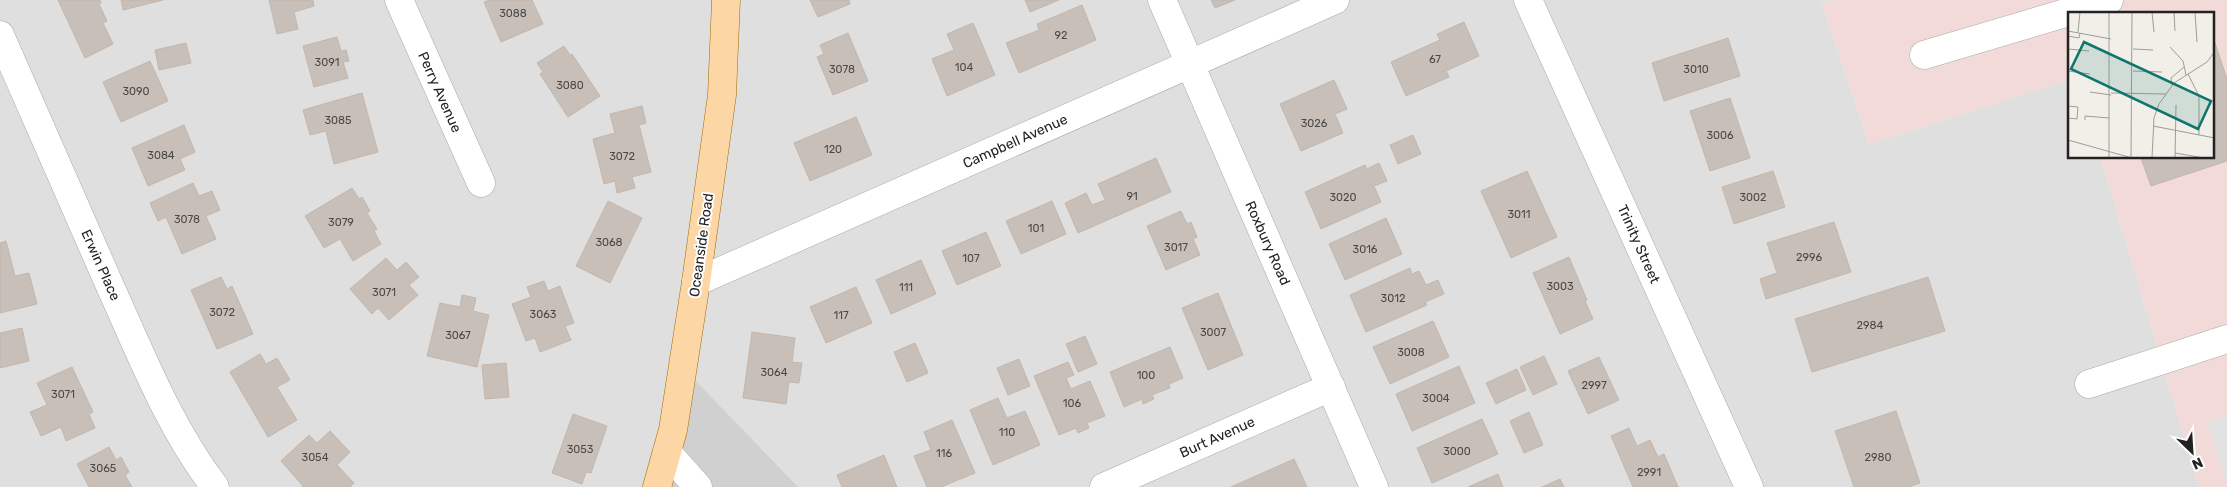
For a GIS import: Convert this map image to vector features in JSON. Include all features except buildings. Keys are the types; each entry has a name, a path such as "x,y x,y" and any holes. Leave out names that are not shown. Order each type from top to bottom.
{"main road":[{"name":"Oceanside Road","path":"657,487 673,430 696,282 722,95 726,0"}],"street":[{"name":"Perry Avenue","path":"399,0 481,183"},
{"name":"Roxbury Road","path":"1162,0 1374,487"},
{"name":"Campbell Avenue","path":"696,282 1335,0"},
{"name":"Trinity Street","path":"1528,0 1749,487"},
{"path":"2069,12 2109,0"},
{"path":"1924,55 2068,12"},
{"name":"Erwin Place","path":"0,35 144,363 175,425 215,487"},
{"path":"2089,384 2227,339"},
{"name":"Burt Avenue","path":"1104,487 1331,387"},
{"path":"667,452 698,487"}],"shaded area":[{"path":"0,0 1833,0 1822,4 1869,144 2068,80 2068,159 2101,159 2199,487 0,487"},
{"path":"1833,0 2227,0 2227,487 2199,487 2101,159 2214,159 2214,12 2068,12 2068,80 1869,144 1822,4"},
{"path":"689,374 798,487 664,487"},
{"path":"2227,415 2227,485 2208,422"}]}
